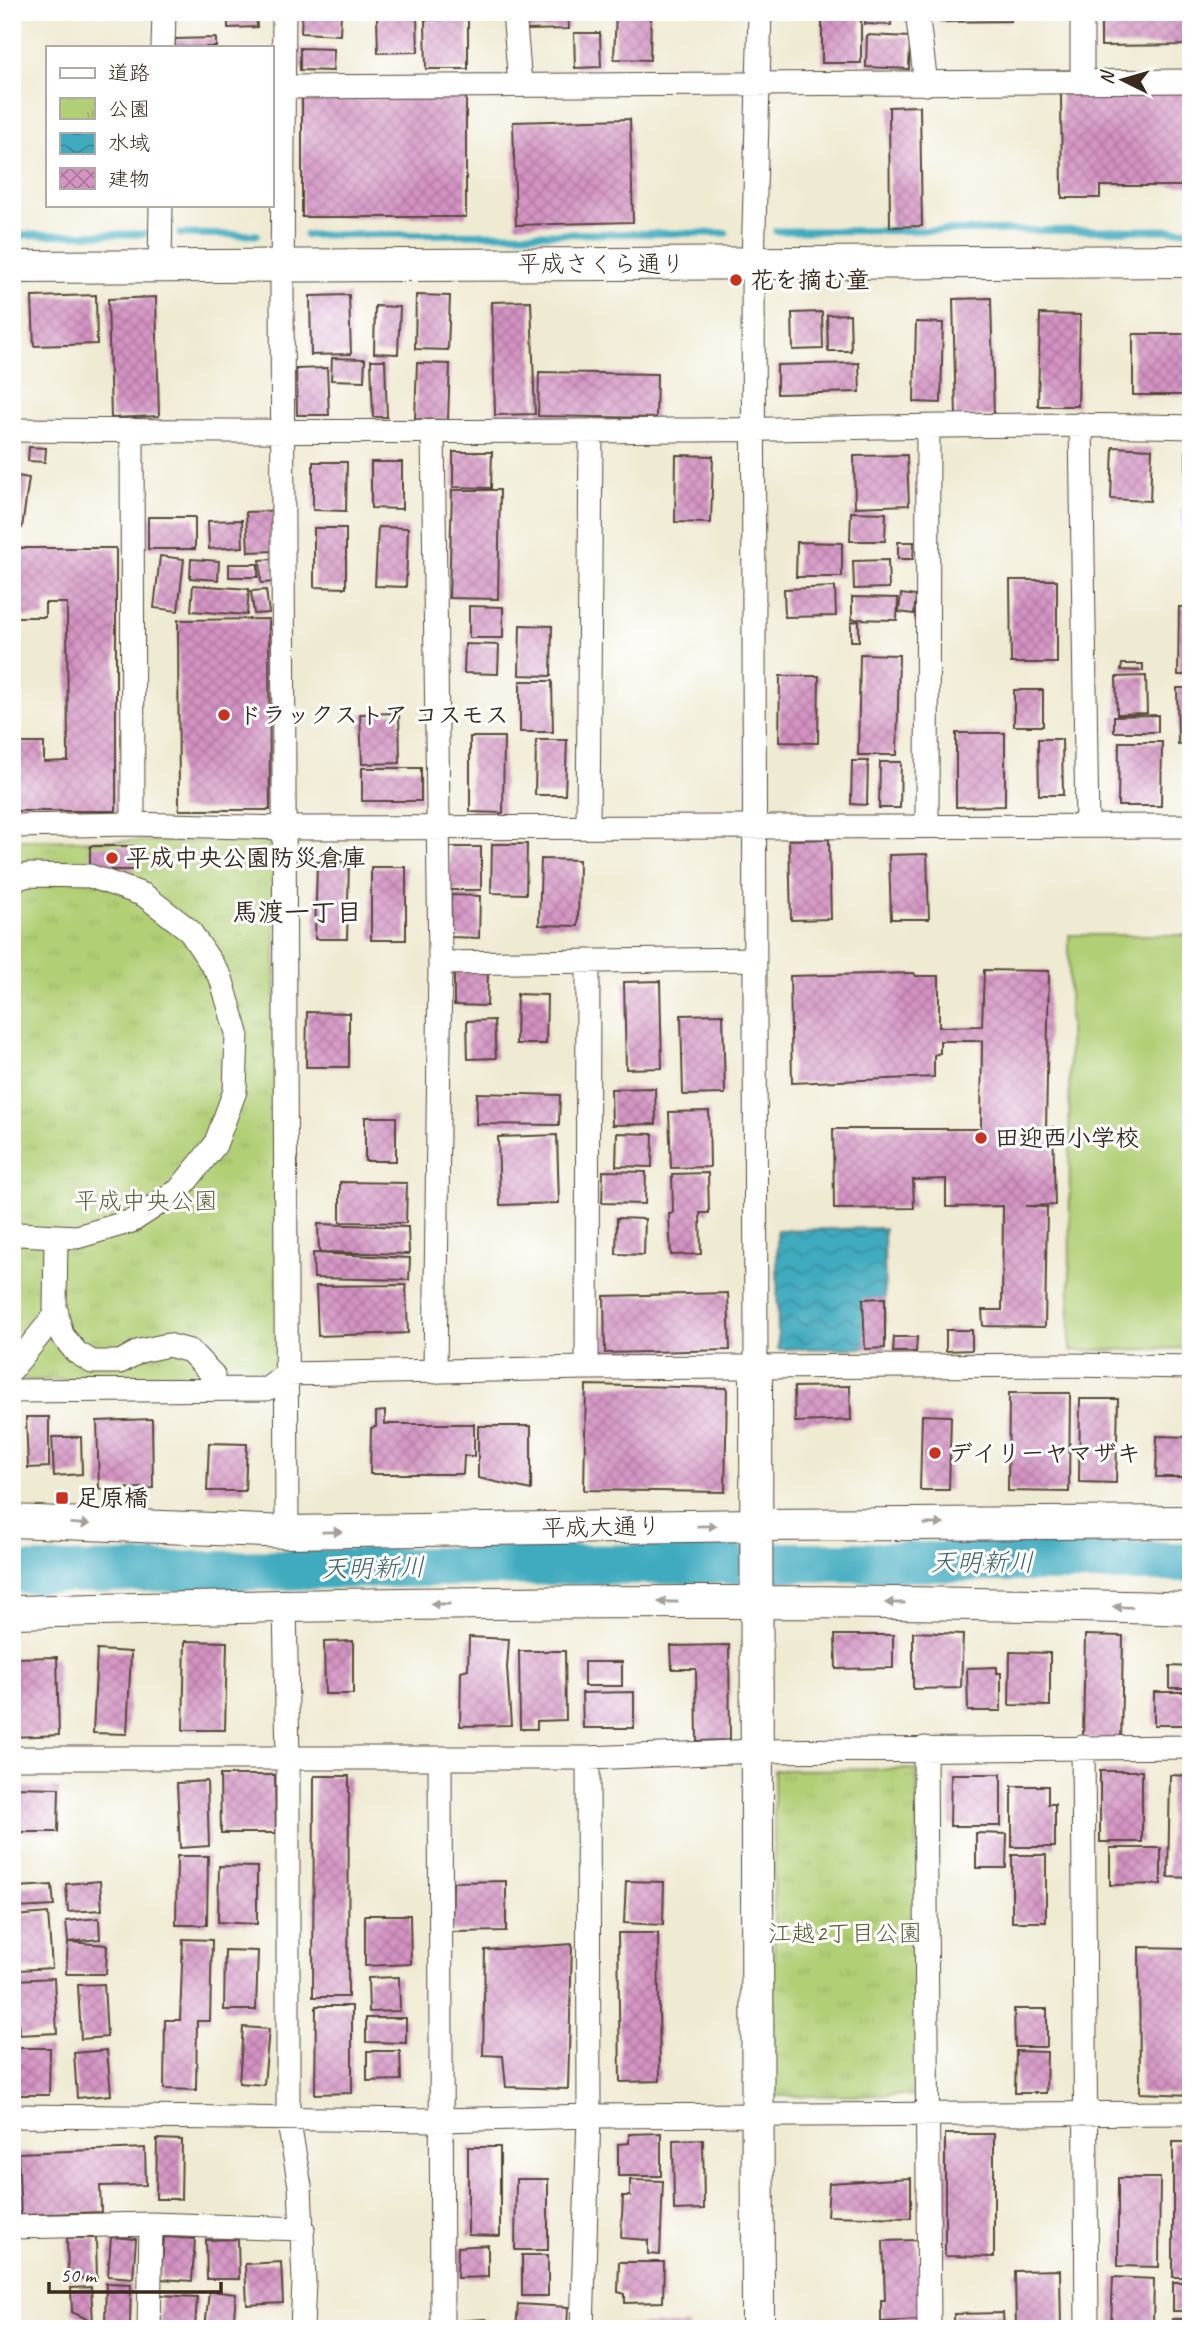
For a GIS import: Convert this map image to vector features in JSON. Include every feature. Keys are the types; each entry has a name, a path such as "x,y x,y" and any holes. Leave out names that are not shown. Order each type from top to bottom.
{"street":[{"path":"163,46 164,12"},
{"path":"284,12 283,828 280,1057 287,1374 287,1532"},
{"path":"514,12 520,84"},
{"path":"758,2329 753,265 760,12"},
{"path":"916,12 926,84"},
{"path":"1082,12 1082,82"},
{"path":"283,87 1191,81"},
{"path":"160,266 161,206"},
{"name":"平成さくら通り","path":"12,267 1191,261"},
{"path":"1081,424 1087,826"},
{"path":"12,430 433,432 1081,424 1191,427"},
{"path":"927,826 928,427"},
{"path":"132,430 133,824"},
{"path":"588,827 590,431"},
{"path":"433,432 440,963 435,1372"},
{"path":"12,826 1191,826"},
{"path":"12,880 28,875 90,876 144,895 189,930 221,978 237,1033 235,1091 215,1144 179,1190 132,1221 77,1237 19,1234 12,1231"},
{"path":"440,963 755,959"},
{"path":"587,1368 588,961"},
{"path":"56,1236 57,1313 62,1335 76,1352 92,1362 120,1362 140,1351 167,1345 190,1351 213,1375"},
{"path":"12,1369 57,1313"},
{"path":"12,1376 276,1374 279,1346"},
{"path":"12,1391 267,1389 287,1374 587,1368 1067,1365 1191,1367"},
{"name":"平成大通り","path":"12,1521 287,1532 756,1532 1191,1522"},
{"path":"12,1612 756,1595 1191,1609"},
{"path":"285,1605 288,2118 300,2186 303,2229 302,2329"},
{"path":"1083,1747 1087,2329"},
{"path":"12,1758 588,1758 757,1751 1191,1747"},
{"path":"925,1748 929,2329"},
{"path":"440,1758 442,2329"},
{"path":"583,2329 589,2116 588,1758"},
{"path":"12,2116 442,2120 589,2116 1191,2113"},
{"path":"12,2227 151,2224 303,2229"},
{"path":"149,2329 151,2224"}],"green space":[{"name":"平成中央公園","path":"12,840 274,842 280,1377 12,1380"},
{"path":"1069,935 1191,935 1191,1348 1070,1351"},
{"name":"江越2丁目公園","path":"917,1769 917,2095 774,2096 774,1770"}],"water":[{"path":"884,1228 885,1348 778,1349 777,1230"}],"building":[{"path":"228,12 256,12 257,27 228,28"},
{"path":"302,12 341,12 340,35 301,33"},
{"path":"473,12 497,12 497,16 473,16"},
{"path":"526,12 568,12 569,29 526,30"},
{"path":"616,12 651,12 650,60 614,59"},
{"path":"822,12 861,12 861,63 822,63"},
{"path":"866,12 892,12 891,25 865,24"},
{"path":"940,12 1011,12 1011,21 940,22"},
{"path":"1101,12 1191,12 1191,45 1101,46"},
{"path":"417,16 418,52 378,53 377,17"},
{"path":"468,19 468,69 426,69 425,20"},
{"path":"574,33 600,33 601,67 575,68"},
{"path":"867,35 910,37 909,69 866,67"},
{"path":"216,38 216,46 175,46 175,39"},
{"path":"300,48 334,49 333,71 300,70"},
{"path":"1191,92 1191,186 1100,186 1100,198 1062,198 1061,93"},
{"path":"466,97 466,217 302,217 302,98"},
{"path":"920,106 922,226 890,227 889,107"},
{"path":"630,119 633,222 516,225 513,122"},
{"path":"96,295 97,344 34,346 32,297"},
{"path":"349,295 351,354 311,355 310,296"},
{"path":"416,295 450,296 448,350 415,349"},
{"path":"156,297 159,416 111,418 108,299"},
{"path":"991,298 994,416 956,417 953,299"},
{"path":"531,301 535,414 495,415 492,302"},
{"path":"375,306 400,307 398,354 374,353"},
{"path":"822,312 823,349 793,350 792,313"},
{"path":"850,314 851,351 828,351 827,315"},
{"path":"1040,314 1080,315 1078,406 1038,406"},
{"path":"916,322 943,323 941,403 914,402"},
{"path":"1133,334 1191,334 1191,395 1133,395"},
{"path":"332,358 365,359 364,381 331,380"},
{"path":"371,360 385,360 387,417 373,417"},
{"path":"417,363 450,364 448,420 415,419"},
{"path":"859,363 860,392 777,394 777,365"},
{"path":"327,368 329,415 297,415 296,369"},
{"path":"539,372 657,374 656,418 538,416"},
{"path":"29,447 46,448 45,462 28,461"},
{"path":"1113,447 1152,449 1150,501 1111,499"},
{"path":"1186,451 1191,451 1191,500 1186,500"},
{"path":"453,452 492,452 491,488 453,487"},
{"path":"676,455 713,456 711,523 675,522"},
{"path":"907,455 909,505 855,507 854,456"},
{"path":"313,462 347,462 346,511 313,510"},
{"path":"371,462 402,462 402,509 371,508"},
{"path":"12,475 29,478 22,528 12,527"},
{"path":"452,490 500,490 498,599 449,598"},
{"path":"1181,509 1191,509 1191,562 1184,562"},
{"path":"274,511 276,551 248,552 246,512"},
{"path":"851,512 886,513 885,541 850,541"},
{"path":"148,517 195,517 195,549 148,549"},
{"path":"242,520 243,547 209,549 208,521"},
{"path":"378,527 408,528 406,587 375,586"},
{"path":"314,528 346,528 346,588 314,587"},
{"path":"797,542 842,543 842,577 796,577"},
{"path":"898,542 914,542 913,559 898,559"},
{"path":"12,548 116,548 116,811 13,811 12,743 44,743 44,762 68,761 67,603 45,603 45,617 12,617"},
{"path":"160,556 184,559 178,611 154,608"},
{"path":"191,559 219,561 218,580 190,578"},
{"path":"274,559 275,582 261,583 260,560"},
{"path":"888,560 889,588 854,589 853,561"},
{"path":"229,564 258,564 258,577 229,577"},
{"path":"1010,580 1057,580 1057,663 1011,663"},
{"path":"193,585 249,589 247,615 191,611"},
{"path":"835,587 836,616 785,617 784,589"},
{"path":"266,590 269,613 254,614 251,591"},
{"path":"901,594 916,596 914,614 899,612"},
{"path":"852,597 898,598 897,620 852,619"},
{"path":"469,606 503,607 503,638 469,638"},
{"path":"1179,607 1191,607 1191,675 1178,675"},
{"name":"ドラックストア コスモス","path":"269,619 270,810 179,810 178,620"},
{"path":"859,621 859,641 851,641 851,622"},
{"path":"520,625 552,626 551,676 519,675"},
{"path":"465,644 499,645 498,674 464,673"},
{"path":"860,654 899,655 897,755 858,755"},
{"path":"1122,664 1143,664 1143,671 1121,670"},
{"path":"780,676 819,676 818,743 779,742"},
{"path":"1146,676 1147,713 1117,714 1116,677"},
{"path":"520,681 552,681 553,732 520,732"},
{"path":"1177,688 1191,688 1191,743 1178,744"},
{"path":"1014,690 1043,690 1043,726 1014,726"},
{"path":"399,713 400,763 362,764 360,714"},
{"path":"1158,715 1158,732 1114,732 1114,716"},
{"path":"956,733 1005,733 1005,806 956,807"},
{"path":"470,737 504,737 503,813 470,812"},
{"path":"1038,739 1062,739 1063,795 1039,795"},
{"path":"536,740 567,740 565,795 535,795"},
{"path":"1119,742 1162,742 1161,806 1118,806"},
{"path":"852,761 868,761 867,805 851,804"},
{"path":"880,762 901,762 900,808 879,808"},
{"path":"362,768 421,768 421,801 362,801"},
{"path":"829,839 831,919 791,920 789,840"},
{"path":"492,844 527,844 526,894 491,893"},
{"name":"平成中央公園防災倉庫","path":"90,846 133,846 134,870 90,870"},
{"path":"450,847 481,847 481,890 449,890"},
{"path":"927,854 929,919 891,919 889,855"},
{"path":"541,859 579,860 578,926 539,925"},
{"path":"317,862 349,862 347,939 315,939"},
{"path":"371,867 406,867 406,940 371,940"},
{"path":"451,895 480,896 479,938 451,937"},
{"path":"984,970 1049,971 1046,1130 1053,1127 1055,1205 1025,1206 1047,1207 1045,1327 983,1326 982,1310 1002,1310 1003,1206 946,1207 946,1179 913,1180 914,1208 834,1209 833,1129 981,1129 982,1041 940,1041 940,1053 934,1055 934,1077 792,1083 790,976 914,973 916,976 939,976 939,1027 982,1026"},
{"path":"454,971 488,972 487,1006 454,1005"},
{"path":"660,981 662,1068 626,1069 624,982"},
{"path":"517,994 547,995 546,1044 516,1044"},
{"path":"307,1012 349,1013 349,1067 306,1067"},
{"path":"723,1014 725,1094 683,1095 681,1015"},
{"path":"494,1020 496,1058 468,1059 467,1021"},
{"path":"655,1088 656,1124 612,1125 611,1089"},
{"path":"477,1093 560,1095 559,1125 476,1124"},
{"path":"709,1111 710,1167 671,1168 669,1112"},
{"path":"365,1117 396,1117 396,1161 365,1161"},
{"path":"617,1133 653,1134 652,1167 616,1166"},
{"path":"557,1135 559,1203 500,1205 498,1137"},
{"path":"603,1171 646,1172 645,1204 602,1203"},
{"path":"708,1173 709,1213 700,1213 701,1254 671,1255 669,1214 673,1213 672,1174"},
{"path":"340,1182 407,1183 406,1223 340,1222"},
{"path":"617,1218 645,1219 644,1255 616,1254"},
{"path":"318,1224 408,1227 409,1254 319,1252"},
{"path":"313,1253 410,1258 409,1280 314,1278"},
{"path":"406,1285 408,1333 318,1336 316,1286"},
{"path":"728,1293 730,1350 605,1353 604,1296"},
{"path":"885,1298 885,1348 865,1349 863,1299"},
{"path":"946,1330 972,1330 972,1350 946,1351"},
{"path":"894,1337 917,1337 916,1352 893,1352"},
{"path":"586,1385 727,1388 725,1492 584,1490"},
{"path":"850,1386 851,1420 795,1422 794,1387"},
{"path":"1009,1393 1070,1393 1069,1492 1008,1491"},
{"path":"1080,1399 1118,1399 1116,1483 1079,1482"},
{"path":"385,1411 385,1424 474,1424 474,1456 464,1456 463,1474 370,1474 371,1428 376,1427 376,1412"},
{"name":"デイリーヤマザキ","path":"922,1415 951,1416 949,1490 920,1490"},
{"path":"26,1417 49,1417 49,1467 28,1468"},
{"path":"152,1419 153,1488 99,1489 97,1421"},
{"path":"478,1426 531,1426 531,1490 478,1478"},
{"path":"1157,1436 1191,1437 1191,1477 1156,1477"},
{"path":"52,1437 81,1437 82,1474 54,1476"},
{"path":"209,1443 247,1444 245,1491 207,1491"},
{"path":"913,1632 963,1634 961,1688 913,1689"},
{"path":"835,1635 893,1635 893,1668 836,1669"},
{"path":"1085,1635 1123,1636 1121,1744 1083,1737"},
{"path":"469,1637 509,1639 507,1668 511,1725 460,1726 461,1671 468,1669"},
{"path":"185,1641 227,1642 225,1730 183,1730"},
{"path":"353,1641 353,1694 325,1694 324,1642"},
{"path":"729,1645 730,1740 697,1741 696,1669 672,1669 671,1646"},
{"path":"97,1650 131,1652 127,1734 93,1733"},
{"path":"519,1651 565,1651 566,1720 537,1721 537,1729 520,1729"},
{"path":"1010,1652 1050,1653 1050,1706 1009,1705"},
{"path":"57,1657 59,1735 12,1737 12,1658"},
{"path":"584,1662 622,1662 622,1686 584,1686"},
{"path":"1170,1666 1191,1667 1191,1688 1170,1688"},
{"path":"997,1667 997,1673 1001,1673 1001,1711 968,1711 967,1668"},
{"path":"634,1692 634,1728 583,1728 582,1693"},
{"path":"1154,1692 1191,1692 1191,1725 1154,1725"},
{"path":"1100,1771 1142,1771 1142,1842 1100,1842"},
{"path":"951,1774 1001,1774 1001,1826 950,1826"},
{"path":"220,1775 275,1775 276,1833 221,1833"},
{"path":"1170,1775 1191,1776 1191,1878 1168,1877"},
{"path":"314,1776 349,1776 348,1997 313,1997"},
{"path":"207,1781 209,1846 180,1848 177,1783"},
{"path":"1012,1786 1048,1786 1048,1804 1055,1804 1055,1847 1012,1847"},
{"path":"13,1787 59,1788 58,1832 12,1832"},
{"path":"976,1833 1007,1834 1006,1868 976,1868"},
{"path":"1110,1848 1161,1848 1161,1884 1110,1885"},
{"path":"1012,1855 1046,1855 1046,1922 1012,1922"},
{"path":"177,1856 208,1856 207,1925 176,1925"},
{"path":"219,1866 257,1867 257,1924 218,1922"},
{"path":"100,1881 102,1910 68,1912 66,1884"},
{"path":"506,1881 506,1931 452,1932 453,1882"},
{"path":"626,1881 664,1882 663,1925 624,1923"},
{"path":"52,1885 54,1906 17,1908 16,1887"},
{"path":"48,1913 52,1968 19,1970 15,1916"},
{"path":"365,1915 410,1915 411,1964 365,1966"},
{"path":"99,1918 100,1939 68,1942 66,1921"},
{"path":"618,1933 658,1933 660,2081 620,2082"},
{"path":"183,1939 212,1940 210,2021 197,2021 196,2090 164,2089 165,2020 180,2020"},
{"path":"68,1942 107,1945 106,1974 66,1974"},
{"path":"572,1944 568,2089 506,2087 503,2056 483,2055 485,1950"},
{"path":"1139,1947 1191,1948 1191,2095 1140,2093"},
{"path":"225,1950 258,1951 256,2010 224,2010"},
{"path":"399,1977 400,2011 369,2012 368,1978"},
{"path":"54,1978 57,2033 19,2035 16,1980"},
{"path":"104,1984 107,2037 81,2039 78,1985"},
{"path":"316,2006 352,2006 352,2093 315,2094"},
{"path":"1014,2009 1047,2009 1047,2047 1015,2047"},
{"path":"366,2018 406,2018 406,2043 366,2042"},
{"path":"243,2027 269,2029 264,2085 239,2083"},
{"path":"17,2048 50,2048 49,2095 17,2095"},
{"path":"107,2050 111,2095 77,2098 74,2053"},
{"path":"367,2051 400,2051 401,2080 367,2081"},
{"path":"1016,2051 1047,2052 1046,2093 1015,2093"},
{"path":"661,2133 661,2176 618,2176 618,2144 629,2143 629,2134"},
{"path":"945,2134 994,2134 994,2257 945,2256"},
{"path":"157,2139 182,2140 181,2199 156,2199"},
{"path":"703,2139 704,2209 674,2210 673,2140"},
{"path":"1173,2142 1191,2142 1191,2277 1173,2277"},
{"path":"468,2147 500,2147 500,2236 468,2235"},
{"path":"145,2148 146,2185 100,2186 101,2212 21,2215 18,2153"},
{"path":"911,2178 911,2218 827,2216 829,2183"},
{"path":"1118,2178 1160,2178 1159,2267 1118,2266"},
{"path":"516,2179 548,2179 548,2250 515,2250"},
{"path":"630,2180 663,2181 660,2255 648,2254 648,2240 621,2238 623,2196 630,2196"},
{"path":"111,2237 136,2239 133,2278 108,2276"},
{"path":"164,2237 195,2239 192,2281 161,2279"},
{"path":"67,2238 96,2238 97,2278 68,2279"},
{"path":"238,2239 239,2279 207,2279 206,2240"},
{"path":"917,2240 921,2320 881,2322 881,2300 885,2300 883,2241"},
{"path":"488,2245 488,2277 457,2278 458,2247"},
{"path":"522,2255 548,2255 548,2296 522,2296"},
{"path":"281,2262 283,2303 247,2305 245,2264"},
{"path":"619,2262 664,2262 663,2302 625,2303 625,2294 618,2292"},
{"path":"1060,2270 1061,2329 1016,2329 1015,2271"},
{"path":"1113,2277 1154,2279 1153,2326 1111,2324"},
{"path":"1173,2282 1191,2282 1191,2311 1173,2311"},
{"path":"106,2283 131,2284 130,2325 105,2324"},
{"path":"91,2287 93,2322 72,2312 71,2288"},
{"path":"209,2291 236,2294 233,2329 205,2329"},
{"path":"161,2295 197,2297 195,2329 160,2329"},
{"path":"518,2304 568,2307 567,2329 516,2329"},
{"path":"1003,2313 1004,2329 954,2329 954,2314"},
{"path":"486,2319 487,2329 459,2329 458,2321"},
{"path":"1172,2319 1191,2319 1191,2329 1172,2329"},
{"path":"610,2325 689,2325 689,2329 610,2329"}],"waterway":[{"path":"776,231 1191,230"},
{"path":"306,235 726,233"},
{"path":"12,235 144,234"},
{"path":"180,234 257,235"},
{"name":"天明新川","path":"772,1562 1191,1562"},
{"name":"天明新川","path":"12,1573 733,1564"}],"place":[{"name":"花を摘む童","path":"736,280"},
{"name":"ドラックストア コスモス","path":"224,715"},
{"name":"平成中央公園防災倉庫","path":"112,858"},
{"name":"田迎西小学校","path":"981,1138"},
{"name":"デイリーヤマザキ","path":"935,1453"},
{"name":"足原橋","path":"62,1498"}],"district":[{"name":"馬渡一丁目","path":"297,912"}]}
